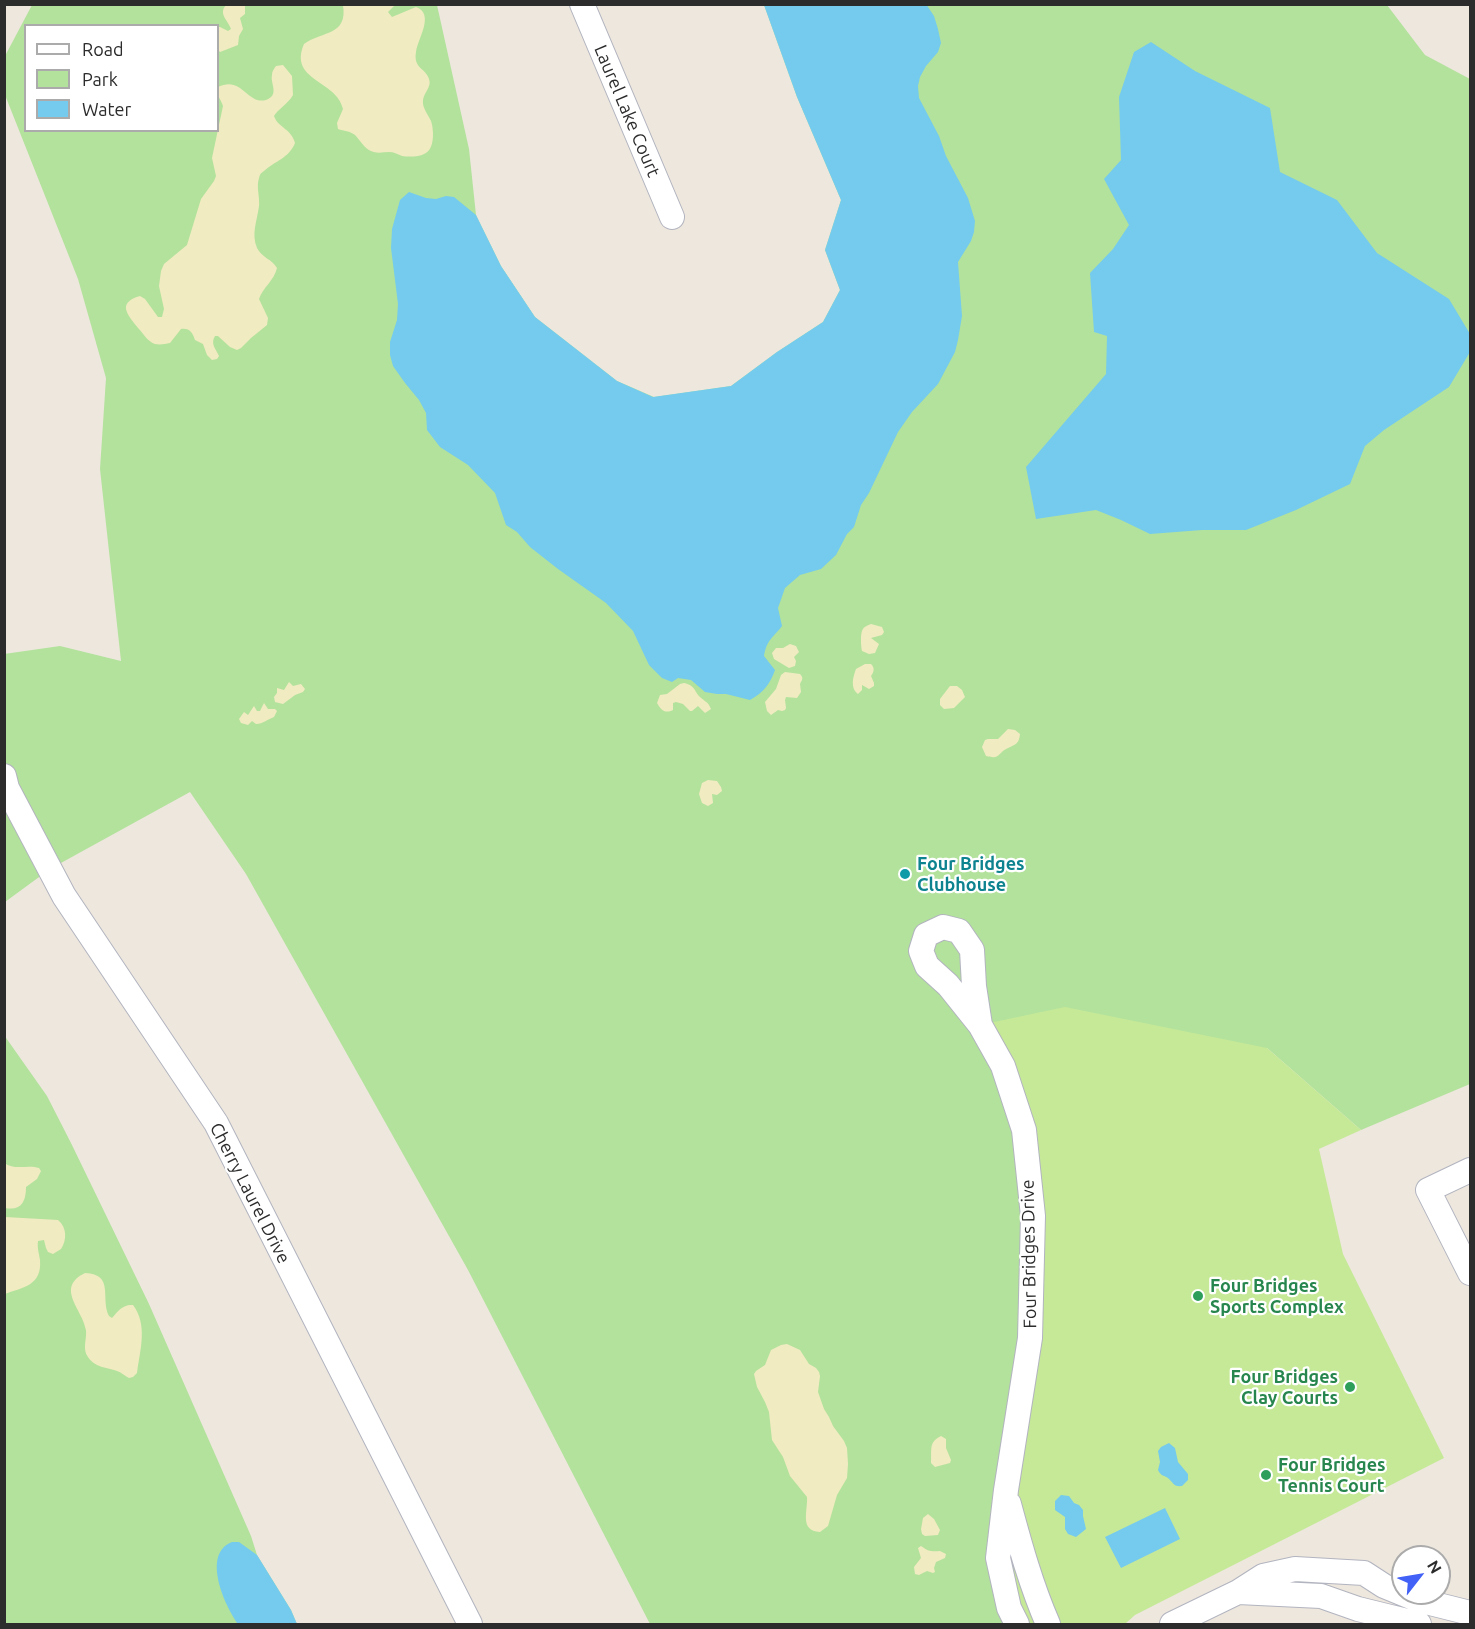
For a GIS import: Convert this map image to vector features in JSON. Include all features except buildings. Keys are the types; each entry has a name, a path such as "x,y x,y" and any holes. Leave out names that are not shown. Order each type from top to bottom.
{"street":[{"name":"Laurel Lake Court","path":"582,4 672,217"},
{"name":"Cherry Laurel Drive","path":"4,776 7,788 64,896 216,1123 470,1624"},
{"name":"Four Bridges Drive","path":"980,1025 1003,1066 1024,1130 1033,1216 1030,1338 1006,1490 998,1558 1009,1608 1017,1624"},
{"path":"1470,1170 1428,1190 1470,1273"},
{"name":"Four Bridges Drive","path":"1006,1490 1022,1554 1048,1624"},
{"path":"1172,1624 1239,1592 1263,1576 1295,1569 1364,1572 1384,1587 1418,1600 1470,1615"},
{"path":"1239,1592 1321,1596 1358,1609 1419,1624"},
{"path":"1432,1624 1446,1624 1470,1615"}],"green space":[{"path":"32,5 437,5 469,149 476,215 501,266 535,317 617,381 654,397 731,386 823,322 840,290 825,250 841,200 797,97 764,5 1387,5 1425,55 1470,79 1470,1084 1361,1130 1267,1048 1024,1130 1017,1624 650,1624 468,1270 246,874 190,792 50,869 5,902 4,654 60,646 121,661 100,469 106,378 78,279 5,95 5,56"},
{"name":"Four Bridges Sports Complex","path":"1065,1007 1267,1048 1361,1130 1319,1149 1343,1254 1444,1458 1135,1615 1125,1624 1017,1624 998,1558 1030,1338 1024,1130 980,1025"},
{"path":"4,1035 47,1096 71,1143 149,1304 251,1536 257,1555 291,1610 297,1624 5,1624"}],"sand":[{"path":"226,5 245,5 245,14 240,18 243,29 238,45 220,52 219,27 228,31 231,29 223,14"},
{"path":"343,5 395,5 388,12 392,17 416,7 422,10 425,21 417,46 416,62 429,79 423,103 433,129 432,144 428,152 407,157 391,152 373,152 366,148 355,135 338,129 337,123 343,109 339,99 308,73 302,66 301,56 304,44 338,28 342,22"},
{"path":"283,65 292,76 293,95 274,116 278,123 291,134 295,143 285,156 261,173 258,185 259,206 254,233 255,243 259,251 277,268 259,299 268,318 267,325 237,350 215,336 213,344 219,356 212,360 207,355 203,344 195,340 187,329 181,329 170,343 152,343 128,314 126,306 128,302 140,296 145,299 158,317 162,317 164,309 159,286 161,271 164,264 187,245 201,199 216,176 212,158 223,106 219,97 219,87 226,84 233,85 254,98 266,100 274,92 272,74 276,66"},
{"path":"871,624 882,627 884,632 882,635 871,638 879,644 875,653 869,654 862,651 861,636 864,628"},
{"path":"790,644 796,646 799,652 794,657 795,666 789,668 774,659 772,653 776,648 783,648"},
{"path":"865,664 871,664 873,667 871,676 874,686 869,689 862,685 862,690 858,694 853,686 854,675 856,669"},
{"path":"785,672 801,675 801,692 797,698 786,697 785,710 778,710 771,715 767,711 765,702 776,689 781,675"},
{"path":"289,682 293,686 301,684 305,689 283,704 275,702 277,688 284,690"},
{"path":"684,683 692,687 711,709 705,713 698,706 690,711 683,704 676,702 673,703 673,710 668,712 662,709 657,703 660,695 667,694"},
{"path":"950,686 957,686 965,697 954,708 944,709 940,705 940,699"},
{"path":"264,703 268,709 277,711 274,717 259,724 252,721 248,725 241,723 239,719 244,712 248,715 254,706 257,711 260,711"},
{"path":"1008,729 1020,734 1018,742 997,757 986,756 982,747 985,740 998,739"},
{"path":"708,780 717,781 722,791 717,795 712,794 713,803 708,806 702,803 699,794 702,783"},
{"path":"4,1163 13,1167 35,1167 41,1171 37,1179 26,1187 24,1201 19,1207 5,1208"},
{"path":"5,1217 58,1220 65,1234 61,1249 53,1254 48,1252 44,1240 38,1241 40,1269 35,1280 25,1287 5,1294"},
{"path":"85,1273 94,1274 103,1283 109,1316 112,1318 121,1308 129,1305 133,1305 138,1313 142,1338 137,1373 133,1377 129,1378 98,1365 86,1354 86,1330 71,1292 76,1279"},
{"path":"787,1344 800,1350 809,1364 819,1372 818,1392 824,1409 847,1448 847,1478 837,1495 828,1526 820,1532 813,1531 807,1524 807,1497 790,1476 783,1457 772,1440 769,1412 757,1387 754,1374 765,1365 771,1350"},
{"path":"941,1436 946,1439 946,1448 951,1460 950,1463 935,1467 931,1463 931,1447 934,1441"},
{"path":"928,1514 940,1530 938,1535 925,1536 922,1534 923,1518"},
{"path":"921,1546 930,1551 940,1551 946,1554 945,1558 936,1562 933,1573 927,1571 919,1575 915,1574 914,1567 921,1558 918,1548"}],"water":[{"path":"926,4 934,16 941,43 938,52 920,77 919,98 968,198 975,221 971,241 958,262 962,316 955,352 938,384 912,412 898,432 861,505 854,527 847,534 836,555 821,569 800,575 785,588 778,608 782,626 769,642 764,656 775,670 766,687 750,700 705,692 691,680 678,678 672,682 662,678 649,665 633,631 606,603 558,569 506,525 495,493 468,465 440,447 427,430 426,413 419,400 393,366 390,355 390,342 397,320 398,304 391,248 392,229 400,200 409,192 426,198 454,197 476,215 501,266 535,317 617,381 653,397 731,386 823,322 840,290 825,250 841,200 797,97 764,5"},
{"path":"1151,42 1195,71 1270,108 1280,172 1337,200 1377,253 1449,299 1470,334 1470,352 1449,387 1384,430 1365,446 1350,484 1296,510 1246,530 1202,530 1150,534 1096,510 1036,519 1026,467 1106,374 1107,336 1094,332 1090,273 1113,249 1129,225 1104,179 1121,160 1119,97 1134,52"},
{"path":"1169,1443 1175,1448 1178,1462 1188,1474 1188,1480 1182,1486 1175,1485 1158,1470 1160,1462 1158,1451"},
{"path":"1061,1495 1069,1496 1083,1510 1086,1529 1076,1537 1068,1534 1065,1529 1065,1517 1055,1510 1055,1501"},
{"path":"1165,1508 1180,1539 1121,1568 1105,1537"},
{"path":"232,1542 239,1542 257,1555 291,1610 297,1624 238,1624 222,1593 217,1568 218,1557 223,1548"}],"place":[{"name":"Four Bridges Clubhouse","path":"905,874"},
{"name":"Four Bridges Sports Complex","path":"1198,1296"},
{"name":"Four Bridges Clay Courts","path":"1350,1387"},
{"name":"Four Bridges Tennis Court","path":"1266,1475"}]}
